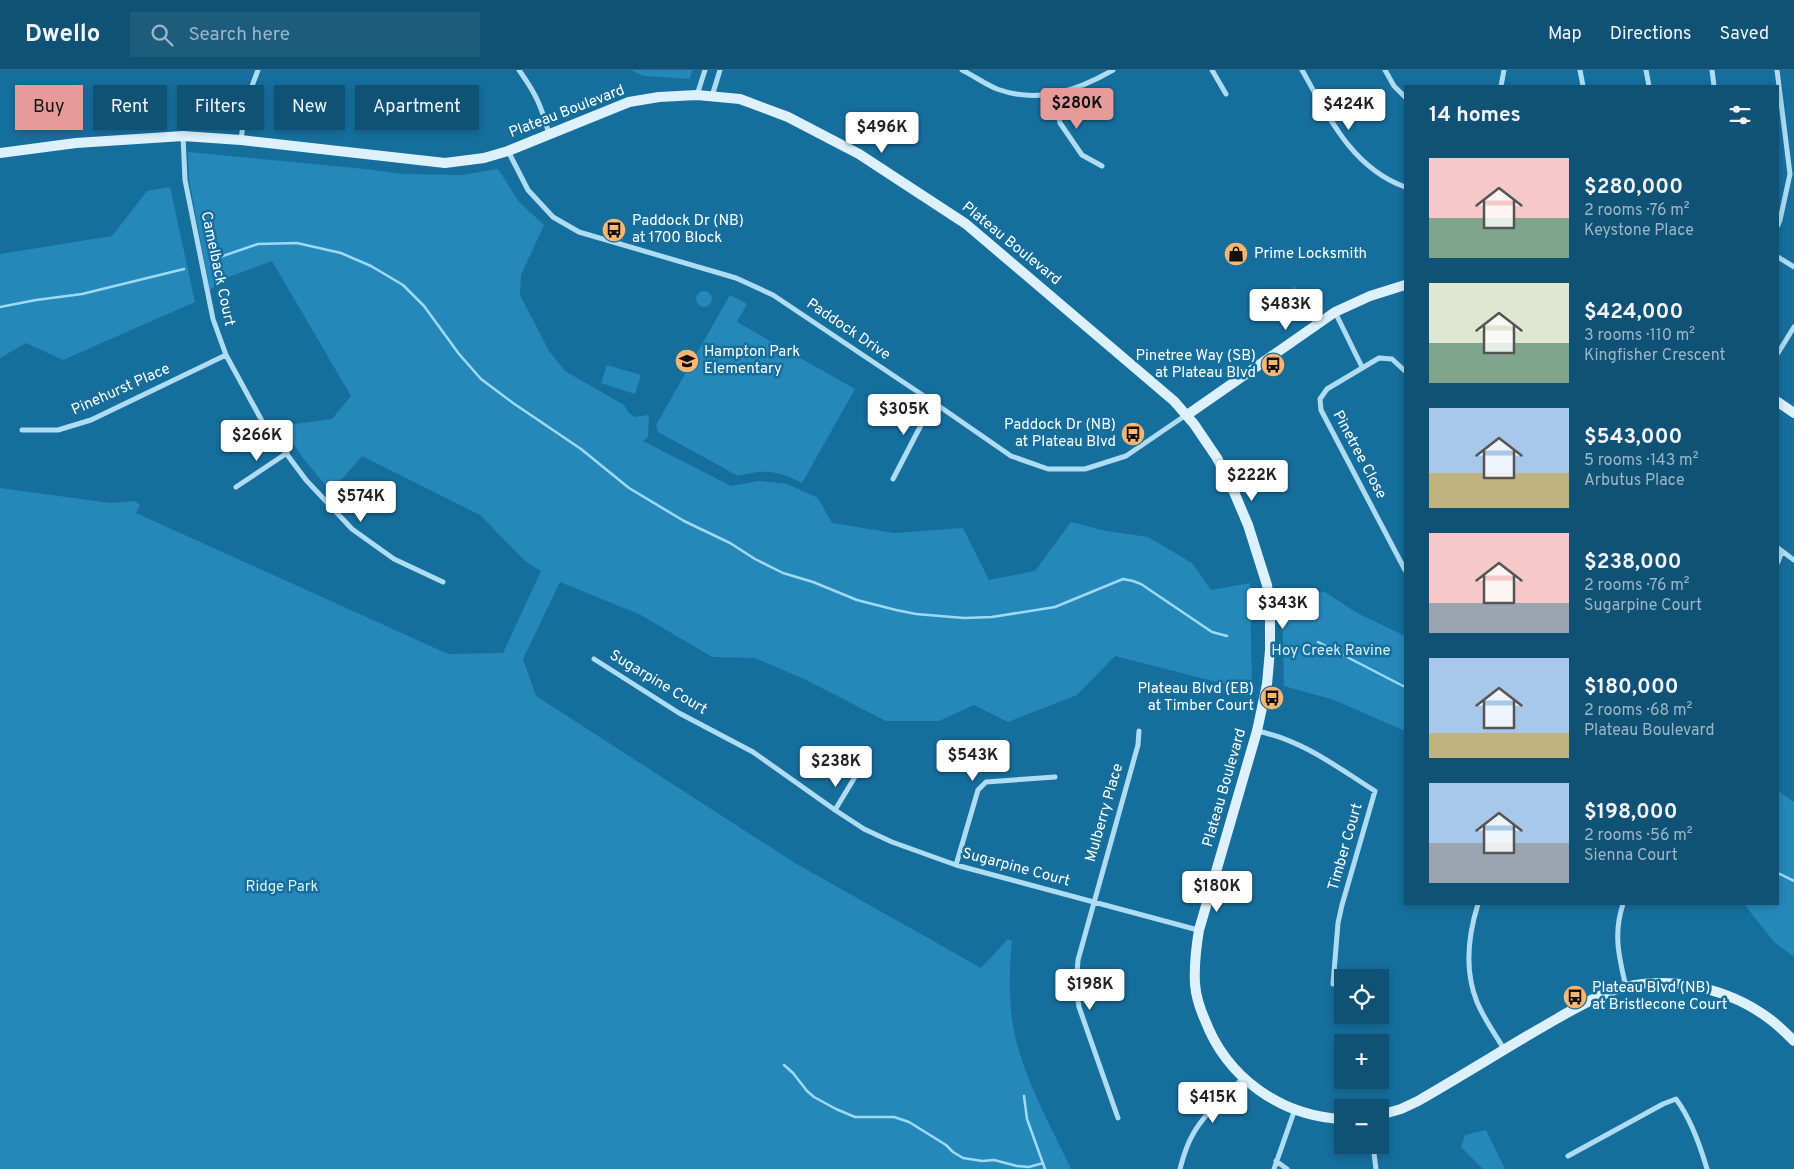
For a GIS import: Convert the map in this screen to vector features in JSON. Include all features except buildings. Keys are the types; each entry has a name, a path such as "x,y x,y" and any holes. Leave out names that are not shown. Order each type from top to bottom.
{"street":[{"path":"242,140 246,102 258,70"},
{"path":"519,70 542,109 549,135"},
{"path":"697,95 705,70"},
{"path":"712,96 720,70"},
{"path":"962,70 997,88 1030,97 1053,94 1092,82 1112,70"},
{"path":"1212,70 1226,94"},
{"path":"1302,70 1335,128 1357,156 1394,183 1404,187"},
{"path":"1385,70 1394,86 1404,96"},
{"path":"1501,85 1504,70"},
{"path":"1580,70 1582,85"},
{"path":"1646,70 1649,85"},
{"path":"1712,70 1714,85"},
{"path":"1777,70 1779,85"},
{"path":"1779,86 1790,174 1779,222"},
{"path":"1053,94 1060,123 1082,155 1102,166"},
{"name":"Plateau Boulevard","path":"0,153 76,143 183,136 242,140 445,163 484,158 508,151 629,102 658,97 712,96 740,99 788,117 859,154 966,224 1170,398 1186,415 1217,458 1248,524 1267,585 1270,609 1270,650 1267,684 1257,730 1199,930 1195,956 1195,984 1201,1012 1214,1042 1232,1067 1243,1078 1268,1097 1295,1109 1313,1115 1334,1118"},
{"name":"Camelback Court","path":"183,136 185,180 208,298 226,355 262,421 306,480 352,529 394,559 443,582"},
{"name":"Paddock Drive","path":"508,151 528,190 553,217 579,232 736,278 773,295 1010,456 1048,469 1085,469 1126,456 1186,415"},
{"path":"1779,258 1794,268"},
{"path":"1186,415 1335,312 1370,296 1404,286"},
{"path":"1335,312 1362,367"},
{"path":"1779,351 1794,327"},
{"name":"Pinehurst Place","path":"22,430 58,430 91,420 226,355"},
{"name":"Pinetree Close","path":"1404,370 1392,359 1379,358 1327,389 1320,399 1321,410 1404,568"},
{"path":"893,479 933,402"},
{"path":"1779,403 1794,413"},
{"path":"236,487 287,454"},
{"path":"1780,550 1794,560"},
{"name":"Sugarpine Court","path":"594,659 679,713 753,752 864,829 892,842 956,866 1199,930"},
{"name":"Timber Court","path":"1257,730 1282,737 1302,746 1375,791 1342,905 1338,924 1333,984"},
{"name":"Mulberry Place","path":"1118,1118 1083,1021 1077,996 1076,977 1078,960 1138,744 1139,731"},
{"path":"835,810 855,777"},
{"path":"956,866 978,790 986,782 1055,777"},
{"path":"1478,905 1470,934 1470,974 1477,1003 1504,1049"},
{"path":"1623,905 1618,919 1617,946 1626,987"},
{"path":"1389,1112 1418,1101 1574,1008 1626,987 1664,983 1692,986 1718,992 1772,1020 1794,1041"},
{"path":"1180,1169 1187,1147 1196,1129 1243,1078"},
{"path":"1568,1156 1663,1104 1676,1099 1695,1134 1707,1169"},
{"path":"1274,1169 1295,1109"},
{"path":"1374,1154 1376,1169"},
{"path":"1276,1161 1287,1169"}],"green space":[{"path":"631,70 692,70 690,79 644,76"},
{"name":"Ridge Park","path":"188,152 402,174 461,175 498,169 519,202 544,225 521,275 520,295 549,351 565,371 624,405 628,412 635,417 649,415 648,437 643,441 731,486 759,481 787,484 818,498 832,523 894,533 963,528 989,580 1035,571 1071,522 1106,531 1148,537 1192,563 1211,590 1250,583 1252,691 1115,656 1077,695 1008,722 974,705 939,721 886,721 804,679 755,658 712,657 641,615 560,582 523,659 536,696 795,863 981,968 1008,939 1012,941 1010,988 1015,1036 1032,1087 1071,1169 0,1169 0,488 110,503 135,501 140,505 136,513 448,654 503,653 541,571 525,561 480,515 362,456 331,492 303,458 281,426 332,419 351,396 272,261 223,279 210,290 189,180"},
{"path":"170,187 195,302 63,360 26,343 0,358 0,254 112,236 147,191"},
{"path":"1294,286 1311,310 1309,316 1290,290"},
{"path":"704,291 712,299 704,307 696,299"},
{"path":"730,295 747,304 737,322 855,389 802,483 786,475 771,472 756,472 738,476 658,432 656,425"},
{"path":"607,365 641,375 635,394 601,383"},
{"name":"Hoy Creek Ravine","path":"1325,592 1357,613 1404,636 1404,731 1334,700 1284,686 1282,595"},
{"path":"1779,792 1794,802 1794,957 1774,942 1745,905 1779,905"},
{"path":"1486,1130 1505,1169 1483,1169 1461,1147 1465,1135"}],"waterway":[{"path":"214,259 258,244 297,243 341,253 371,266 403,285 424,306 459,354 481,379 513,403 581,449 629,488 684,521 730,543 755,559 783,573 813,582 857,600 896,610 916,614 964,618 992,617 1055,607 1123,579 1141,584 1212,632 1227,636"},
{"path":"0,307 82,294 184,269"},
{"path":"1318,642 1404,686"},
{"path":"1779,874 1794,881"},
{"path":"784,1065 814,1097 836,1109 855,1117 894,1117 909,1122 963,1158 982,1161 994,1160 1029,1167 1043,1163"},
{"path":"1024,1096 1027,1119 1045,1169"}],"place":[{"name":"Paddock Dr (NB) at 1700 Block","path":"614,230"},
{"name":"Prime Locksmith","path":"1236,254"},
{"name":"Hampton Park Elementary","path":"687,361"},
{"name":"Pinetree Way (SB) at Plateau Blvd","path":"1273,365"},
{"name":"Paddock Dr (NB) at Plateau Blvd","path":"1133,434"},
{"name":"Plateau Blvd (EB) at Timber Court","path":"1272,698"},
{"name":"Plateau Blvd (NB) at Bristlecone Court","path":"1575,997"}]}
